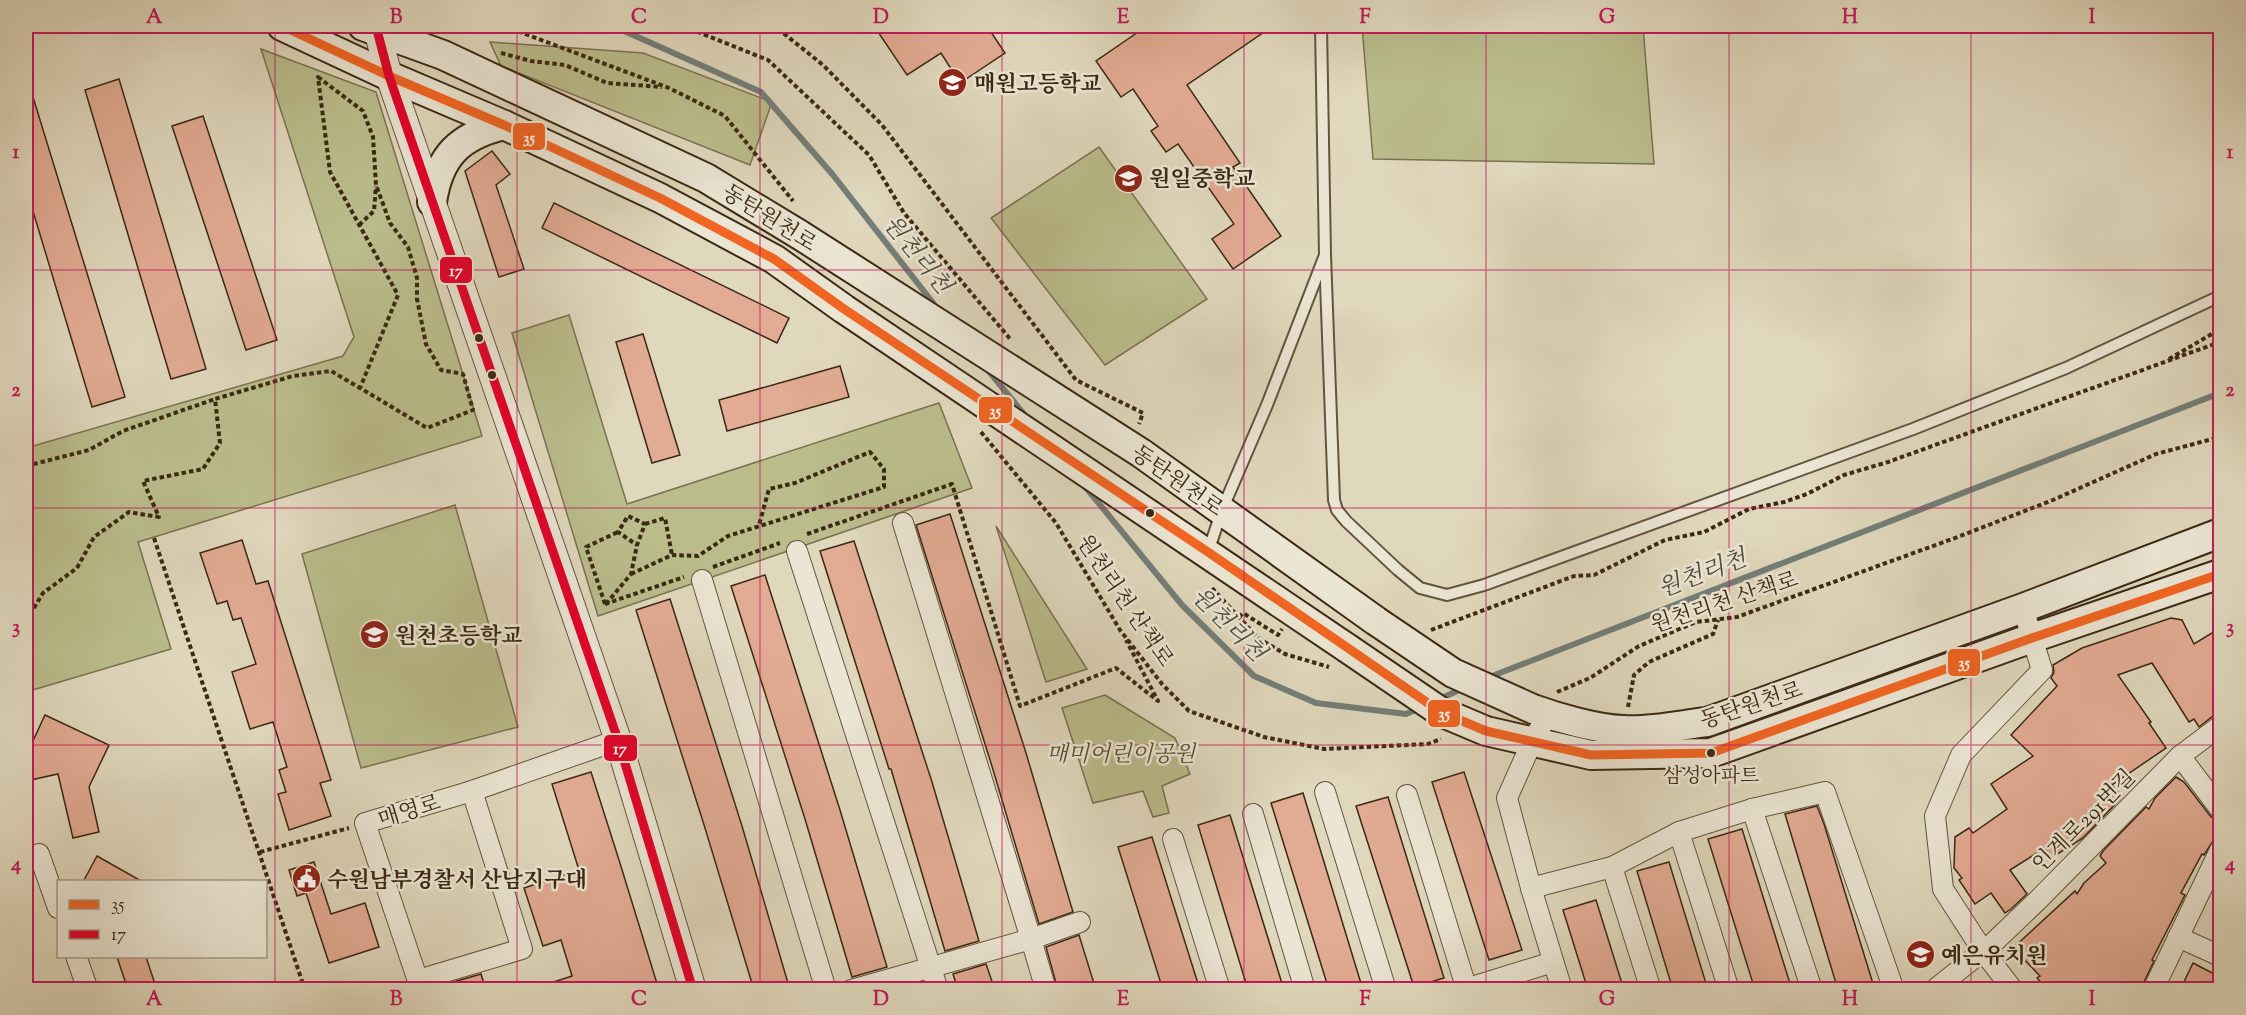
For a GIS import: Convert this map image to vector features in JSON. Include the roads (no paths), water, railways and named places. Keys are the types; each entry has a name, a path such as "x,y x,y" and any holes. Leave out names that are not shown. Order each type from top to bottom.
{"main road":[{"name":"동탄원천로","path":"282,26 389,76 504,125 660,198 774,259 1341,658 1441,712 1486,731 1591,755 1711,753 2032,638 2220,574"},
{"name":"동탄원천로","path":"372,28 443,55 706,178 800,235 1141,453 1376,621 1453,673 1543,706 1623,730 1707,722 2023,608 2220,533"},
{"path":"432,202 435,181 449,154 471,136 504,125"}],"street":[{"path":"372,28 618,740 693,990"},
{"path":"903,523 1046,990"},
{"path":"797,551 939,990"},
{"path":"702,580 826,990"},
{"path":"2013,990 1983,951 1942,888 1935,816 1960,755 2042,670 2023,608"},
{"path":"1543,706 1532,742 1507,798 1562,990"},
{"name":"인계로291번길","path":"1934,990 1983,951 2038,900 2180,756 2220,726"},
{"name":"매영로","path":"419,985 366,823 472,791 618,740"},
{"path":"2180,756 2220,809"},
{"path":"419,985 522,948 472,791"},
{"path":"1325,792 1386,990"},
{"path":"1531,888 1612,867 1679,832 1752,809 1825,792 1894,990"},
{"path":"1407,795 1465,989 1553,962"},
{"path":"1752,809 1812,990"},
{"path":"1253,814 1305,990"},
{"path":"1679,832 1729,990"},
{"path":"1173,839 1220,990"},
{"path":"2152,990 2220,850"},
{"path":"39,854 57,905"},
{"path":"1612,867 1651,990"},
{"path":"851,990 1031,939 1080,922"},
{"path":"2178,937 2220,956"},
{"path":"76,958 88,990"}],"lane":[{"path":"1321,26 1325,255 1334,500 1337,510 1346,521 1420,588 1447,595 1484,585 1913,429 2066,368 2220,296"},
{"path":"1201,558 1267,405 1325,255"}],"waterway":[{"name":"원천리천","path":"613,26 761,92 833,175 937,308"},
{"name":"원천리천","path":"987,369 1028,419"},
{"name":"원천리천","path":"1487,678 2220,393"},
{"name":"원천리천","path":"1083,484 1182,605 1254,676 1316,703 1406,714 1420,708"},
{"name":"원천리천","path":"1437,700 1464,688"}],"place":[{"name":"매원고등학교","path":"953,83"},
{"name":"원일중학교","path":"1128,178"},
{"name":"원천초등학교","path":"374,635"},
{"name":"삼성아파트","path":"1711,753"},
{"name":"수원남부경찰서 산남지구대","path":"306,879"},
{"name":"예은유치원","path":"1920,955"}],"park label":[{"name":"매미어린이공원","path":"1121,753"}]}
